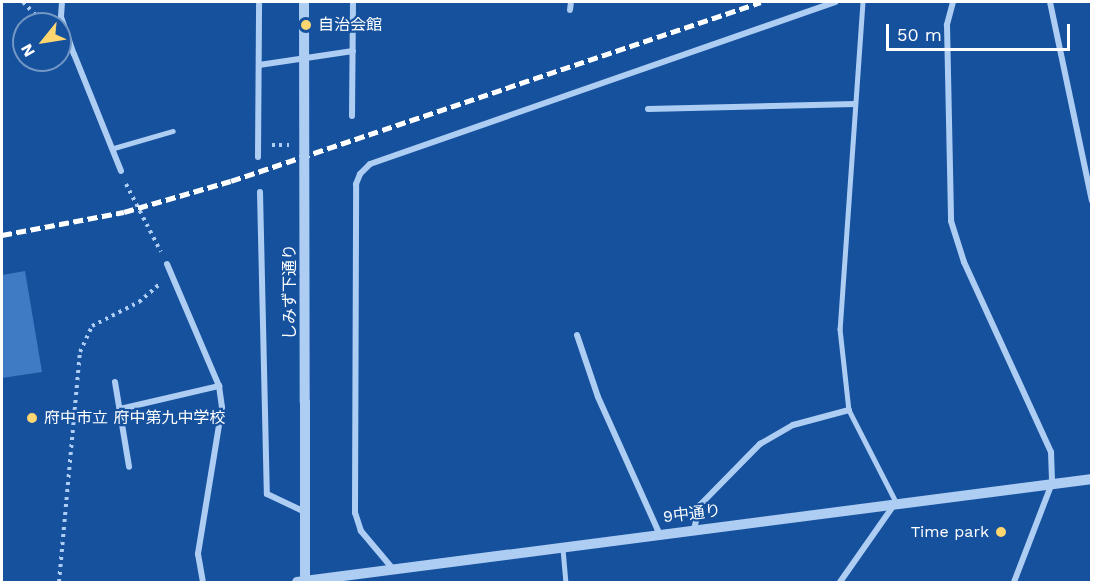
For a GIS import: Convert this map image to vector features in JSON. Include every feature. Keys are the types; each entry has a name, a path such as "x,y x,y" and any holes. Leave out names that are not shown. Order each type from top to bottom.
{"street":[{"path":"62,2 61,17 70,45 114,148 121,171"},
{"path":"258,157 259,2"},
{"name":"しみず下通り","path":"302,582 305,512 304,2"},
{"path":"352,116 353,2"},
{"path":"570,10 571,2"},
{"path":"393,569 361,531 355,513 356,184 360,174 370,164 836,2"},
{"path":"953,2 946,25 951,221 964,262 1051,452 1052,483 1014,582"},
{"path":"1050,2 1092,201"},
{"path":"259,65 352,51"},
{"path":"648,109 855,104"},
{"path":"260,192 267,494 305,512"},
{"path":"167,264 219,386 222,407 198,554 203,582"},
{"path":"577,335 598,397 659,533"},
{"path":"115,382 129,466"},
{"path":"120,409 219,386"},
{"path":"694,529 700,505 760,444 793,425 849,410"},
{"name":"9中通り","path":"302,582 896,502 1092,479"},
{"path":"840,582 896,502"}],"lane":[{"path":"863,2 840,329 849,410 896,502"},
{"path":"114,148 173,131"},
{"path":"563,547 566,582"}],"path":[{"path":"59,582 80,352 92,326 159,287 167,264 129,192"}],"building":[{"path":"25,271 42,372 2,378 2,275"}],"railway":[{"path":"2,235 124,212 231,181 761,2"}],"place":[{"name":"自治会館","path":"306,25"},
{"name":"府中市立 府中第九中学校","path":"32,418"},
{"name":"Time park","path":"1001,532"}]}
